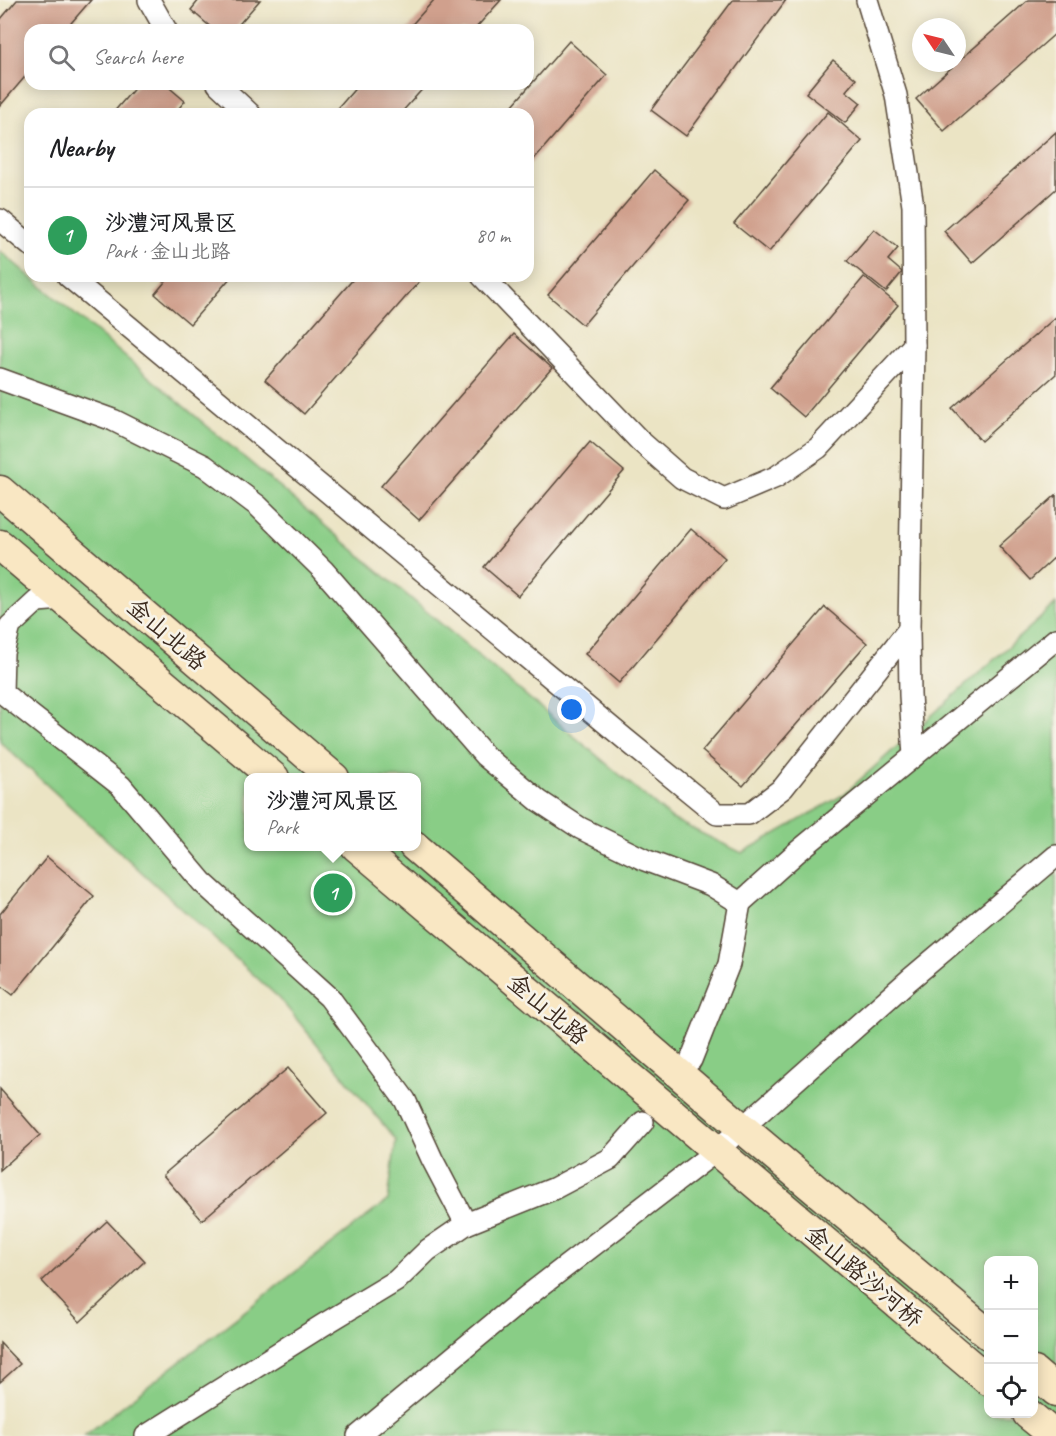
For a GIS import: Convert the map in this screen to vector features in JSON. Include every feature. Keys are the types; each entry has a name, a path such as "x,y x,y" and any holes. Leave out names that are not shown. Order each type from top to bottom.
{"main road":[{"name":"金山北路","path":"0,491 329,773"},
{"name":"金山北路","path":"0,545 269,773"},
{"name":"金山北路","path":"362,851 739,1171"},
{"name":"金山北路","path":"420,851 768,1149"},
{"name":"金山路沙河桥","path":"768,1149 984,1331"},
{"name":"金山路沙河桥","path":"739,1171 984,1377"},
{"path":"1038,1375 1056,1391"},
{"path":"1034,1418 1054,1436"}],"street":[{"path":"149,0 163,24"},
{"path":"867,0 896,95 913,206 914,345 909,629 914,756"},
{"path":"224,90 244,108"},
{"path":"0,220 24,240"},
{"path":"75,282 717,814 749,814 783,788 909,629"},
{"path":"488,282 640,441 682,478 724,500 776,477 818,448 914,345"},
{"path":"0,379 113,420 205,466 258,506 323,570 485,756 530,793 580,828 645,860 711,885 740,903"},
{"path":"63,599 37,601 10,626 3,653 1,692 121,786 202,882 329,997 405,1100 432,1159 466,1224"},
{"path":"691,1060 729,964 740,903 796,853 1056,639"},
{"path":"358,1436 526,1298 716,1151 909,980 1056,856"},
{"path":"146,1436 396,1281 428,1250 466,1224 553,1189 610,1159 643,1122"}],"green space":[{"path":"0,251 24,271 24,282 37,282 672,819 742,853 843,795 1056,604 1056,1436 84,1436 388,1200 396,1140 280,999 0,742"}],"building":[{"path":"17,0 91,0 70,24 24,24 24,78 0,106 0,20"},
{"path":"199,0 260,0 239,24 207,24 191,10"},
{"path":"434,0 501,0 479,24 412,24"},
{"path":"733,0 786,0 686,136 651,110"},
{"path":"1028,0 1056,0 1056,33 944,131 916,99 947,72 966,72 966,55"},
{"path":"569,41 607,75 534,159 534,108 510,108 526,90 534,90 534,81"},
{"path":"833,60 856,79 846,91 861,103 845,123 806,93"},
{"path":"133,90 172,90 185,101 179,108 117,108"},
{"path":"354,90 422,90 405,108 338,108"},
{"path":"828,112 862,141 769,252 734,224"},
{"path":"1056,132 1056,189 972,263 944,231"},
{"path":"654,170 689,200 583,325 548,295"},
{"path":"874,229 898,248 888,260 902,272 886,292 847,261"},
{"path":"864,277 898,305 804,417 770,388"},
{"path":"165,282 227,282 190,324 155,294"},
{"path":"351,282 419,282 304,414 265,380"},
{"path":"1056,317 1056,374 981,441 952,408"},
{"path":"514,334 552,368 419,520 381,486"},
{"path":"590,442 624,471 518,596 484,567"},
{"path":"1056,495 1056,556 1030,580 999,546"},
{"path":"691,529 725,558 619,683 585,654"},
{"path":"825,607 867,643 743,786 702,751"},
{"path":"47,857 94,896 13,995 0,985 0,914"},
{"path":"288,1068 327,1113 202,1220 163,1175"},
{"path":"0,1089 40,1135 0,1170"},
{"path":"107,1221 145,1261 80,1322 42,1281"},
{"path":"0,1343 20,1364 0,1382"}],"place":[{"name":"沙澧河风景区","path":"333,893"}]}
